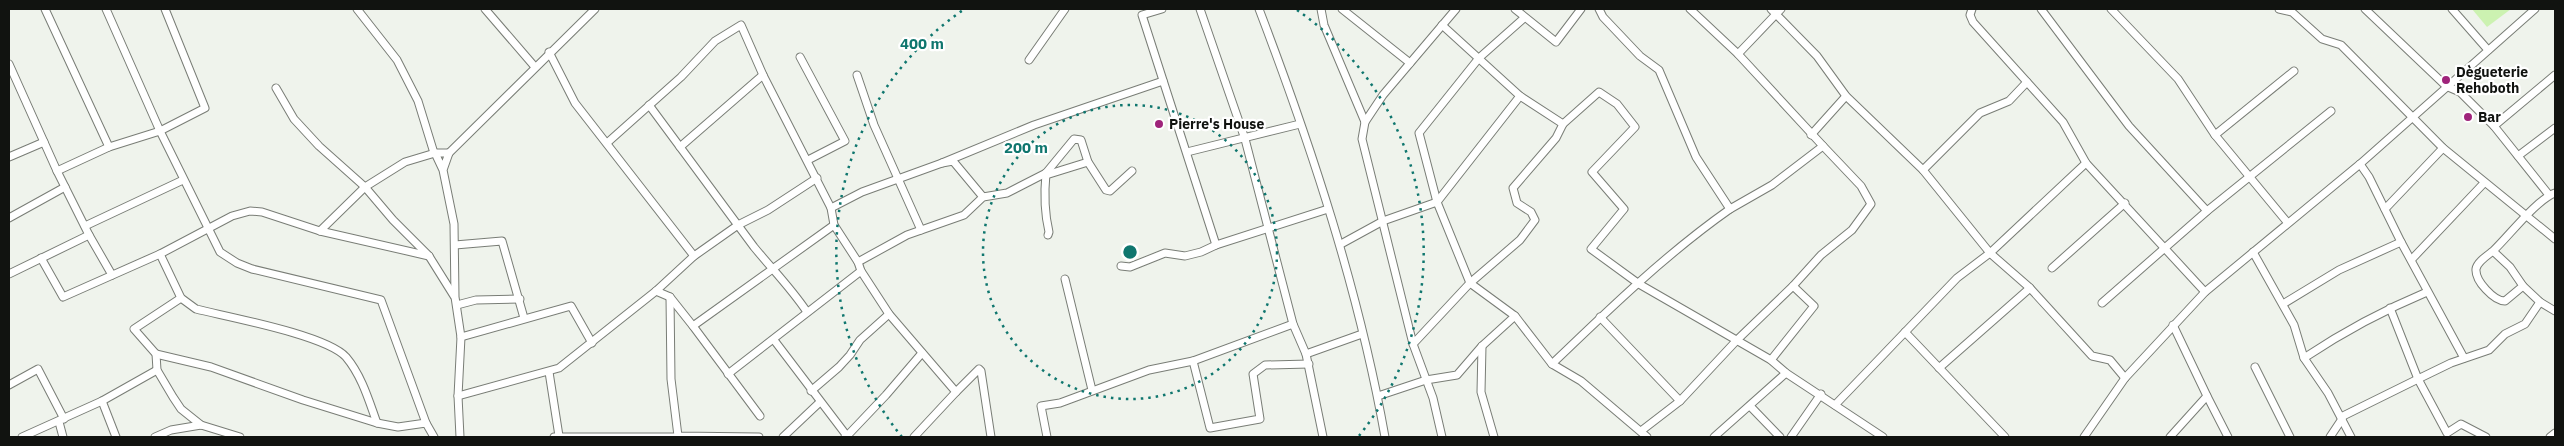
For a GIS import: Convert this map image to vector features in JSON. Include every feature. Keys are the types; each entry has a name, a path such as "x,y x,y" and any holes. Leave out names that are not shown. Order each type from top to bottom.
{"street":[{"path":"45,9 109,147"},
{"path":"106,9 160,131 220,252 244,266 381,300 426,423 434,437"},
{"path":"57,171 109,147 160,131 205,108 165,9"},
{"path":"357,9 396,60 418,101 434,153 443,170 454,224 455,297 460,337 458,396 460,437"},
{"path":"485,9 535,66"},
{"path":"443,170 450,152 549,52 595,9"},
{"path":"1029,60 1065,9"},
{"path":"1162,9 1142,15 1216,245"},
{"path":"1200,9 1244,139 1266,228 1293,324 1309,364 1323,437"},
{"path":"1259,9 1341,244 1378,396 1385,437"},
{"path":"1321,9 1328,34 1365,122"},
{"path":"1342,9 1410,63"},
{"path":"1442,437 1426,380 1413,344 1384,221 1362,139 1365,122 1383,95 1456,9"},
{"path":"1515,9 1556,42 1581,9"},
{"path":"1599,9 1603,17 1640,56 1659,70 1696,157 1730,208"},
{"path":"1641,431 1680,401 1737,340 1794,286 1822,255 1852,230 1871,204 1861,186 1810,134 1738,54 1690,9"},
{"path":"1972,9 1970,15 1973,22 2063,122 2086,163 2125,203 2205,292"},
{"path":"2041,9 2129,126 2207,211"},
{"path":"2110,9 2178,79 2215,135 2287,222"},
{"path":"2279,9 2292,12 2322,39 2341,45 2442,148 2555,239"},
{"path":"2366,9 2446,86 2460,92 2494,126 2552,194 2526,216 2476,269 2487,292 2498,300 2505,301 2523,286"},
{"path":"2452,9 2488,50"},
{"path":"2084,437 2125,378 2205,292 2287,222 2360,164 2535,9"},
{"path":"1738,54 1776,10 1817,56 1846,96 1923,170 1990,253 2030,288 2092,356 2110,360 2125,378"},
{"path":"1524,18 1479,58 1419,133 1437,202 1470,283 1515,316 1552,364 1581,381 1647,437"},
{"path":"607,143 681,77 715,41 741,25 763,75 831,208 834,225 858,262 861,272 889,314 956,392"},
{"path":"1442,25 1520,96 1563,124"},
{"path":"549,52 575,102 694,256"},
{"path":"800,57 845,141 808,160"},
{"path":"9,64 57,171 89,235 112,275"},
{"path":"2215,135 2294,71"},
{"path":"680,148 763,75"},
{"path":"857,75 874,125 921,230"},
{"path":"2494,126 2555,75"},
{"path":"831,208 862,192 942,163 1034,124 1163,82"},
{"path":"1923,170 1980,113 2008,101 2027,82"},
{"path":"276,88 294,119 319,146 365,187 393,220 429,256 455,297"},
{"path":"1413,344 1470,283 1520,240 1535,220 1530,212 1517,203 1514,188 1556,138 1563,124 1599,92 1618,104 1635,127 1592,172 1624,209 1591,249 1639,284 1771,360 1786,373 1821,394 1883,437"},
{"path":"1341,244 1384,221 1437,202 1520,96"},
{"path":"1810,134 1846,96"},
{"path":"649,105 738,225 772,269 790,287 807,312"},
{"path":"2102,302 2207,211 2331,111"},
{"path":"1187,152 1300,124"},
{"path":"2518,156 2555,128"},
{"path":"1048,235 1050,232 1044,210 1043,185 1046,174 1074,139 1081,140 1088,162 1106,190 1110,191 1132,171"},
{"path":"9,157 44,142"},
{"path":"1552,364 1600,317 1674,252 1730,208 1772,185 1823,146"},
{"path":"2385,209 2442,148"},
{"path":"320,231 365,187 405,162 434,153 450,152"},
{"path":"942,163 954,162 983,197"},
{"path":"858,262 891,243 964,215 983,197 1006,193 1046,174 1088,162"},
{"path":"1835,405 1957,278 1990,253 2086,163"},
{"path":"2360,164 2464,358"},
{"path":"458,396 559,368 656,291 694,256 738,225 768,210 817,178"},
{"path":"85,226 183,180"},
{"path":"2412,259 2484,183"},
{"path":"9,218 65,187"},
{"path":"2052,268 2125,203"},
{"path":"1121,266 1130,267 1165,253 1185,256 1201,252 1216,245 1328,208"},
{"path":"40,258 63,298 160,254 237,213 250,211 262,212 320,231 429,256"},
{"path":"694,326 834,225"},
{"path":"9,274 89,235"},
{"path":"454,245 502,241 524,318"},
{"path":"2284,304 2339,270 2401,242"},
{"path":"2493,251 2510,267 2523,286 2540,302 2555,311"},
{"path":"2253,252 2284,304 2294,325 2304,358 2342,418 2351,437"},
{"path":"160,254 181,298 196,309 319,341 345,356 361,380 377,423"},
{"path":"728,374 861,272"},
{"path":"1066,279 1092,390"},
{"path":"1771,360 1814,306 1794,286"},
{"path":"1940,368 2030,288"},
{"path":"656,291 670,298 694,326 760,416"},
{"path":"2304,358 2390,308 2427,292"},
{"path":"181,298 134,329 156,354 211,367 303,400 377,423 398,426 426,423"},
{"path":"670,298 671,379 679,437"},
{"path":"457,305 476,300 520,299"},
{"path":"2330,437 2342,418 2418,379 2464,358 2489,350 2505,334 2525,324 2540,302"},
{"path":"460,337 571,306 592,343"},
{"path":"2390,308 2418,379 2425,388 2445,435 2461,424 2486,437"},
{"path":"811,391 839,367 860,340 889,314"},
{"path":"1378,396 1426,380 1457,375 1482,346 1515,316"},
{"path":"1600,317 1680,401"},
{"path":"1047,437 1041,406 1060,403 1149,370 1193,361 1293,324"},
{"path":"2173,325 2228,437"},
{"path":"1905,332 2005,437"},
{"path":"1306,354 1362,334"},
{"path":"774,340 847,437 886,396 922,352"},
{"path":"1482,346 1481,392 1494,437"},
{"path":"156,354 157,370 181,409 201,425 240,437"},
{"path":"1193,361 1210,428 1260,419 1253,374 1262,367 1309,364"},
{"path":"2255,367 2290,437"},
{"path":"9,386 38,369 61,420 63,437"},
{"path":"914,437 979,369 981,371 991,437"},
{"path":"22,437 102,401 157,370"},
{"path":"549,372 557,437 759,437"},
{"path":"1714,437 1786,373"},
{"path":"1791,437 1821,394"},
{"path":"2170,437 2207,396"},
{"path":"102,401 116,437"},
{"path":"786,437 820,402"},
{"path":"1750,406 1780,437"},
{"path":"155,437 171,430 201,425"},
{"path":"2550,437 2555,433"}],"green space":[{"path":"2472,9 2511,9 2487,27"}],"place":[{"name":"Dègueterie Rehoboth","path":"2446,80"},
{"name":"Bar","path":"2468,117"},
{"name":"Pierre's House","path":"1159,124"}]}
